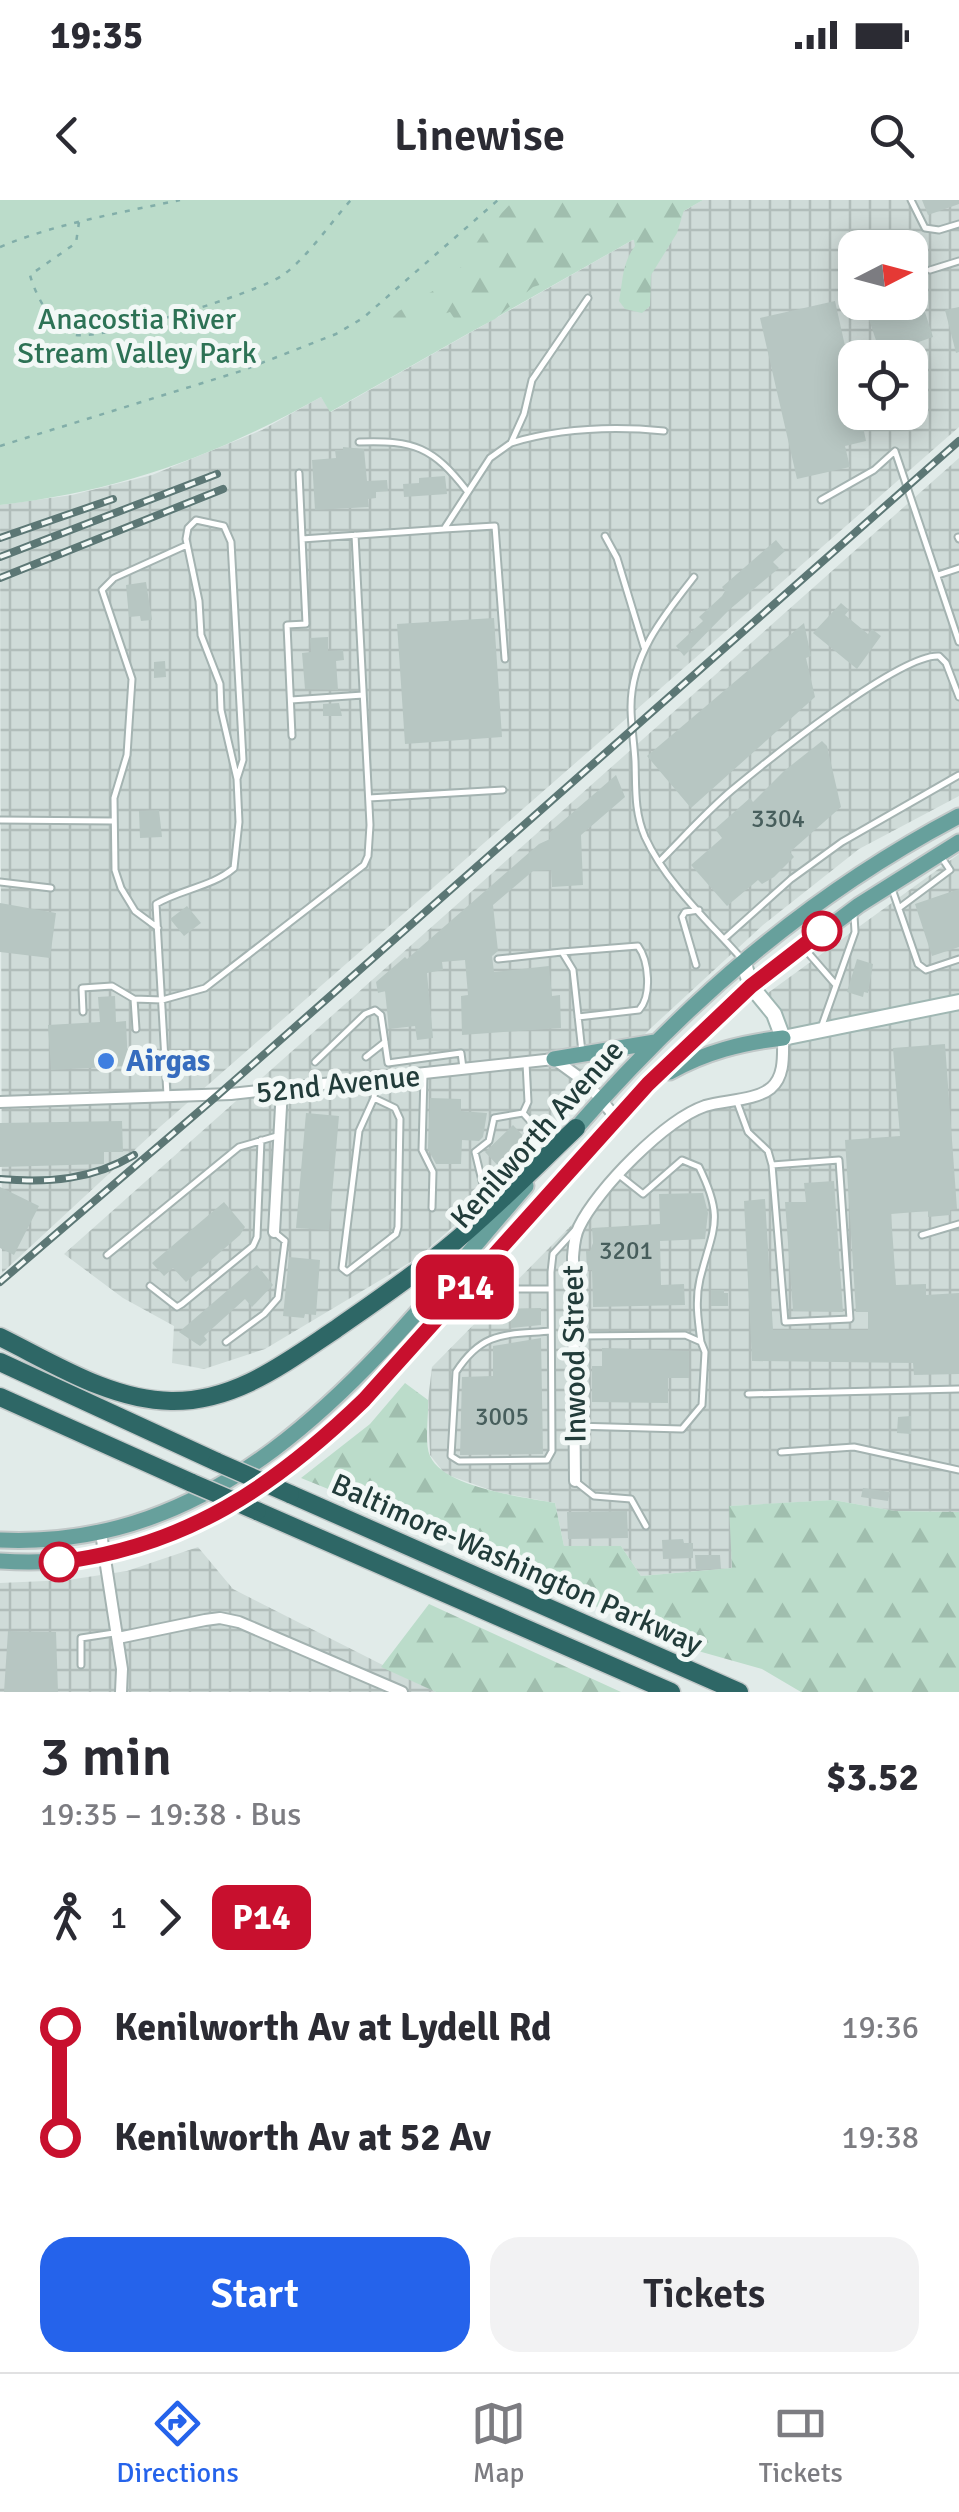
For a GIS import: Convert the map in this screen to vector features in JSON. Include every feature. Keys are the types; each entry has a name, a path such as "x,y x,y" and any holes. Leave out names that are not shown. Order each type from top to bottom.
{"highway":[{"path":"0,1338 92,1382 142,1398 188,1400 220,1394 263,1377 395,1288 456,1241 576,1128"},
{"name":"Baltimore-Washington Parkway","path":"0,1362 739,1692"},
{"name":"Baltimore-Washington Parkway","path":"0,1398 671,1692"}],"main road":[{"name":"Kenilworth Avenue","path":"0,1540 34,1542 101,1533 202,1498 290,1438 364,1369 602,1099 696,1000 859,876 959,816"},
{"name":"Kenilworth Avenue","path":"0,1561 59,1562 104,1556 148,1543 213,1515 321,1442 364,1400 648,1084 751,986 890,884 959,842"},
{"path":"648,1084 723,1048 782,1038"},
{"path":"554,1059 656,1042"}],"street":[{"path":"743,961 751,986 774,1014 782,1038 959,1002"},
{"name":"Inwood Street","path":"576,1482 572,1256 580,1224 661,1132 702,1107 773,1086 782,1068 782,1038"},
{"path":"554,1059 587,1083 617,1118"},
{"name":"52nd Avenue","path":"0,1102 167,1098 282,1090 554,1059"},
{"path":"274,1232 282,1090"},
{"path":"101,1533 118,1635 122,1692"},
{"path":"118,1635 220,1618 239,1622 382,1688 402,1692"}],"lane":[{"path":"912,200 925,228 939,230 959,224"},
{"path":"930,270 959,261"},
{"path":"510,443 524,414 532,380 588,298"},
{"path":"444,530 490,458 510,443 540,434 616,426 664,431"},
{"path":"359,442 393,441 432,453 468,493"},
{"path":"820,500 874,470 895,450 955,618 959,642"},
{"path":"292,736 286,625 306,624 299,473"},
{"path":"167,1098 156,904 178,891 222,878 234,868 238,822 237,779 220,710 220,684 202,635 188,545 188,528 196,520 224,526 231,542 242,760 237,779"},
{"path":"302,539 495,526 505,659"},
{"path":"84,1012 82,988 112,986 134,999 162,1000 204,988 356,873 368,856 369,798 355,536"},
{"path":"605,536 617,558 645,649"},
{"path":"158,928 135,911 115,870 114,798 127,754 132,679 102,590 114,578 188,545"},
{"path":"937,576 959,568"},
{"path":"694,577 669,606 645,649 630,703 634,796 644,835 660,861 743,961"},
{"path":"660,861 730,791 805,733 896,671 929,656 940,656 959,697"},
{"path":"290,700 363,695"},
{"path":"724,939 791,879 842,842 959,775"},
{"path":"369,798 502,790"},
{"path":"0,820 113,821"},
{"path":"898,908 950,870 939,854"},
{"path":"0,882 51,888"},
{"path":"890,884 918,964 926,970 959,959"},
{"path":"696,965 682,917 685,912 699,910"},
{"path":"820,1031 856,932 853,910"},
{"path":"498,958 638,946 644,954 648,996 644,1005 639,1010 578,1017"},
{"path":"802,946 836,986"},
{"path":"562,952 573,970 582,1054"},
{"path":"134,999 136,1028"},
{"path":"315,1062 365,1014 375,1010 381,1015 388,1063 461,1053 464,1070"},
{"path":"366,1058 385,1042"},
{"path":"523,1113 528,1102 526,1063"},
{"path":"424,1075 422,1150 432,1172 432,1208"},
{"path":"374,1098 395,1108 400,1119 398,1227 396,1234 347,1272 342,1268 359,1131 374,1098 376,1080"},
{"path":"736,1098 748,1132 768,1152 772,1164 785,1322 850,1319 839,1160 772,1164"},
{"path":"523,1113 554,1148"},
{"path":"497,1202 484,1189 475,1152 489,1141 494,1118 523,1113"},
{"path":"107,1256 239,1147 280,1135"},
{"path":"150,1286 177,1306 253,1246 257,1237 261,1140"},
{"path":"575,1426 682,1429 702,1405 705,1352 697,1304 716,1229 711,1190 699,1166 682,1160 643,1194 619,1176"},
{"path":"551,1331 491,1337 461,1364 456,1372 451,1456 459,1461 547,1460 552,1451 553,1254 580,1224"},
{"path":"922,1234 959,1224"},
{"path":"226,1342 264,1314 278,1298 285,1240 274,1232"},
{"path":"513,1288 551,1289"},
{"path":"574,1336 685,1335 701,1342"},
{"path":"748,1394 959,1389"},
{"path":"781,1452 854,1447 959,1470"},
{"path":"576,1482 594,1496 631,1499 646,1526"},
{"path":"80,1665 81,1638 118,1635"}],"path":[{"path":"0,247 79,222 180,200"},
{"path":"79,222 76,243 30,275 57,324 72,334 97,334 152,322 263,285 284,274 351,200"},
{"path":"0,446 240,371 336,334 363,318 498,200"}],"shaded area":[{"path":"703,200 959,200 959,427 153,1133 2,1273 0,505 72,495 152,475 262,430 321,397 331,412"},
{"path":"959,458 959,796 859,849 763,925 651,1028 473,1209 419,1257 265,1349 204,1369 172,1363 174,1326 123,1298 64,1254"},
{"path":"959,854 959,1512 895,1511 833,1500 730,1506 733,1568 641,1576 621,1546 564,1546 555,1503 496,1492 445,1474 430,1455 428,1400 432,1367 675,1120 755,1095 778,1078 783,1038 761,998"},
{"path":"198,1547 233,1589 436,1692 0,1692 0,1583 68,1580 127,1571"}],"green space":[{"name":"Anacostia River Stream Valley Park","path":"0,200 703,200 330,412 321,397 243,437 166,468 86,491 0,505"},
{"path":"514,200 687,200 677,233 651,275 650,306 642,313 625,309 619,301 625,265 635,246 628,237 568,276 533,287 495,319 450,342 443,337 456,321 450,312 408,325 394,323 393,317 399,311 453,279 483,233"},
{"path":"405,1383 428,1400 428,1450 438,1467 486,1489 555,1503 564,1546 621,1546 641,1576 732,1568 729,1506 833,1500 895,1511 959,1512 959,1692 801,1692 762,1669 691,1649 301,1478 370,1424"},
{"path":"429,1604 621,1692 436,1692 381,1667"}],"building":[{"path":"922,200 959,200 959,204 928,215"},
{"path":"835,301 844,340 838,340 838,430 864,430 866,441 845,446 850,467 797,479 760,318"},
{"path":"959,307 959,352 956,353 945,310"},
{"path":"869,320 928,320 933,337 924,340 876,340"},
{"path":"364,449 367,481 387,480 388,491 376,492 376,498 368,499 369,507 315,510 312,460 336,458 335,450"},
{"path":"445,476 447,494 404,497 403,484"},
{"path":"776,540 785,551 773,562 779,568 729,610 684,656 676,646 703,621 699,617 722,596 722,587"},
{"path":"146,582 152,620 141,621 140,616 129,617 126,585"},
{"path":"841,603 849,610 845,615 868,634 872,629 881,636 857,669 813,633"},
{"path":"494,618 502,737 405,744 397,624"},
{"path":"804,623 811,656 806,658 815,697 691,808 647,756"},
{"path":"328,637 328,651 343,650 344,660 336,661 338,690 305,689 302,653 311,652 310,638"},
{"path":"165,661 166,677 154,678 154,662"},
{"path":"339,703 342,716 323,716 323,704"},
{"path":"822,741 827,746 841,807 790,852 794,857 774,877 762,884 758,880 727,906 691,865 722,838 715,829 750,798 753,802"},
{"path":"616,775 625,797 581,835 583,885 552,887 551,870 533,871 493,905 498,951 492,956 494,972 549,966 552,996 560,995 561,1028 462,1035 461,996 468,995 465,960 442,962 443,970 427,973 433,1038 417,1040 415,1026 389,1029 385,991 378,993 376,982 539,844 550,839 549,833"},
{"path":"159,810 162,837 140,838 139,811"},
{"path":"959,889 959,947 932,956 915,904"},
{"path":"0,903 56,913 50,958 0,952"},
{"path":"187,906 201,923 184,936 170,919"},
{"path":"857,959 873,964 868,993 864,992 863,997 847,992"},
{"path":"115,996 116,1022 126,1021 128,1066 51,1070 48,1025 100,1022 98,997"},
{"path":"945,1044 957,1209 950,1210 950,1215 928,1217 928,1211 891,1214 896,1285 926,1284 926,1295 959,1293 959,1374 914,1375 913,1363 752,1361 744,1201 765,1199 773,1330 868,1330 868,1312 856,1312 845,1140 900,1136 893,1048"},
{"path":"430,1098 461,1099 461,1111 487,1113 483,1137 479,1141 462,1140 461,1164 436,1164 428,1149"},
{"path":"306,1113 339,1116 329,1230 296,1228"},
{"path":"122,1121 123,1152 104,1152 104,1164 0,1167 0,1123"},
{"path":"513,1125 530,1143 502,1170 485,1152"},
{"path":"834,1181 843,1312 793,1311 785,1202 806,1202 804,1183"},
{"path":"0,1187 39,1206 14,1255 0,1248"},
{"path":"703,1193 708,1213 705,1239 660,1241 661,1285 684,1284 685,1305 593,1307 592,1270 587,1270 586,1251 590,1251 593,1243 592,1228 660,1224 659,1194"},
{"path":"224,1202 245,1227 240,1235 186,1282 173,1268 164,1276 152,1263"},
{"path":"289,1257 320,1260 316,1315 283,1316"},
{"path":"257,1265 273,1285 252,1307 245,1299 204,1336 207,1340 200,1346 179,1332"},
{"path":"711,1290 728,1293 728,1306 711,1306"},
{"path":"541,1308 541,1325 511,1328 510,1309"},
{"path":"541,1338 543,1454 460,1455 462,1377 493,1376 493,1346"},
{"path":"602,1348 689,1351 689,1378 668,1378 668,1403 592,1402 592,1366 602,1366"},
{"path":"911,1416 911,1434 897,1433 898,1417"},
{"path":"863,1488 890,1492 888,1501 861,1497"},
{"path":"627,1511 628,1538 568,1539 567,1512"},
{"path":"683,1539 684,1543 693,1543 693,1558 663,1559 662,1540"},
{"path":"695,1555 720,1555 721,1569 696,1570"},
{"path":"8,1631 56,1632 58,1692 4,1692"}],"railway":[{"path":"0,1282 218,1095 959,441"},
{"path":"0,557 217,474"},
{"path":"0,578 223,489"},
{"path":"0,538 113,499"},
{"path":"0,1179 86,1175 134,1155"}],"bus line":[{"name":"P14","path":"59,1562 122,1552 190,1527 264,1484 321,1442 364,1400 648,1084 751,986 822,931"}],"place":[{"name":"Airgas","path":"106,1061"}]}
